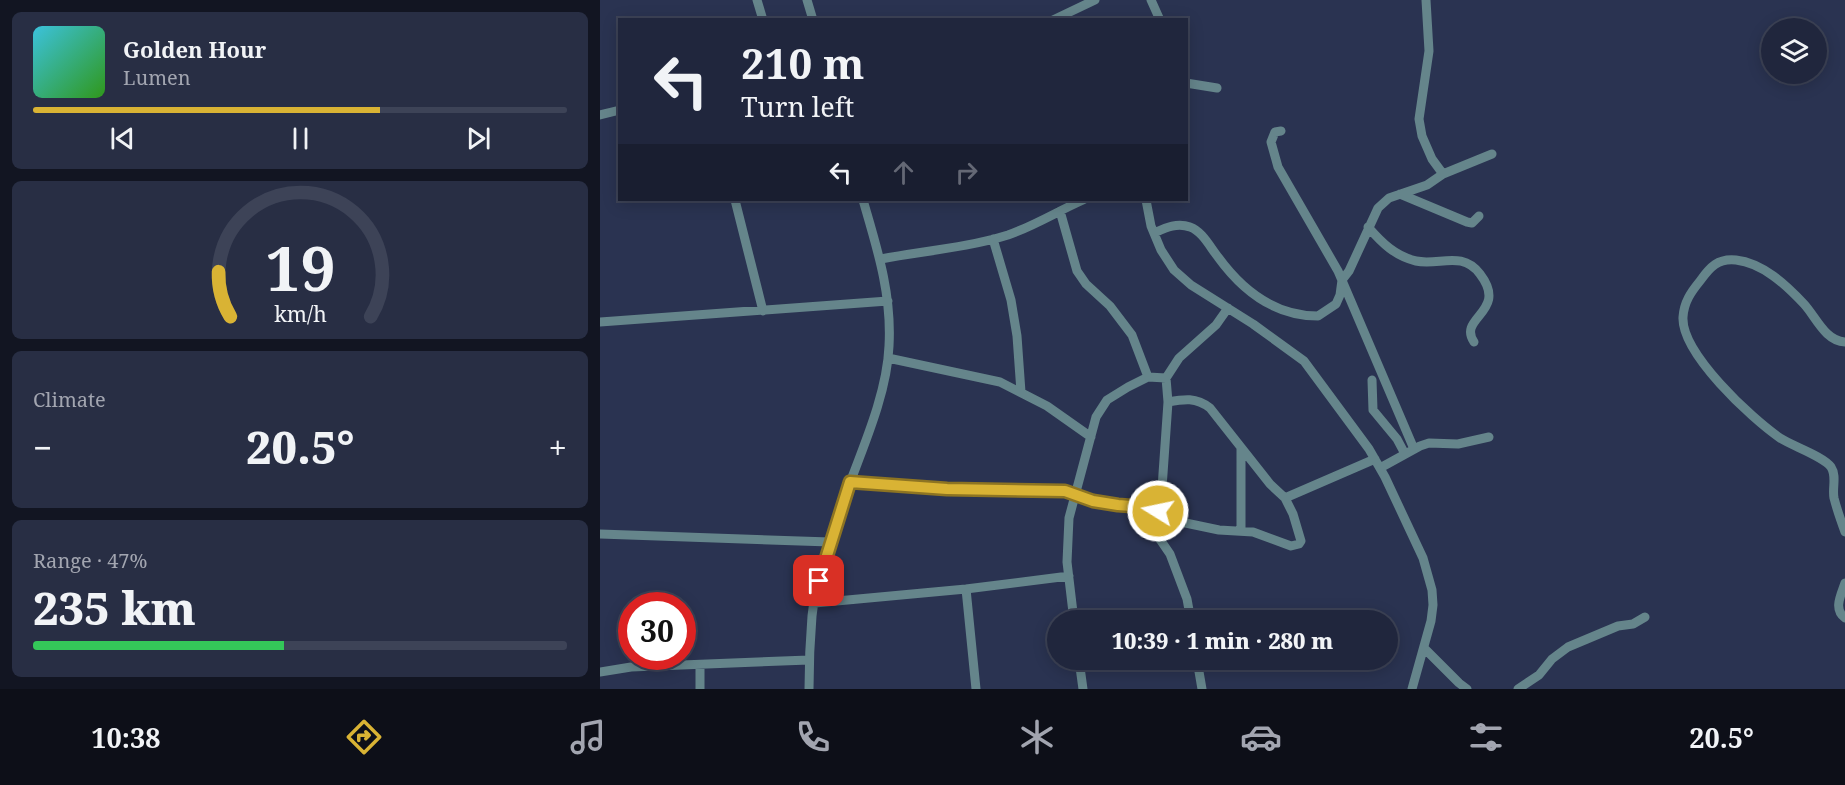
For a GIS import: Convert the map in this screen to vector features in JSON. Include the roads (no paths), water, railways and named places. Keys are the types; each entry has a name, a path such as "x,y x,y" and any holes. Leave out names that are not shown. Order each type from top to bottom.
{"street":[{"path":"757,0 762,18"},
{"path":"807,0 812,18"},
{"path":"1057,18 1095,0"},
{"path":"1151,0 1159,18"},
{"path":"1426,0 1429,51 1419,119 1422,136 1432,159 1443,174"},
{"path":"1188,82 1217,88"},
{"path":"600,115 618,110"},
{"path":"1281,130 1275,132 1271,142 1278,167 1322,241 1342,280 1414,448"},
{"path":"1154,233 1167,227 1181,225 1190,227 1201,234 1222,264 1248,292 1260,300 1292,312 1318,316 1336,304 1342,280 1378,208 1389,198 1427,185 1443,174 1492,154"},
{"path":"1400,194 1467,222 1472,223 1479,216"},
{"path":"735,201 763,311"},
{"path":"808,689 815,603 830,542 873,416 888,358 888,301 881,260 863,201"},
{"path":"881,260 993,239 1038,223 1081,201"},
{"path":"1146,201 1154,233 1161,250 1174,270 1191,285 1284,344 1304,360 1377,463 1408,525 1429,576 1433,605 1431,621 1412,689"},
{"path":"1060,211 1077,271 1086,285 1110,306 1132,335 1148,377"},
{"path":"1368,227 1395,254 1418,261 1454,259 1470,264 1479,272 1490,292 1489,302 1469,330 1474,342"},
{"path":"993,239 1011,300 1017,336 1021,392"},
{"path":"1845,342 1835,340 1828,335 1804,304 1780,282 1760,267 1746,261 1717,262 1690,294 1684,309 1683,324 1687,339 1709,371 1750,413 1781,438 1824,460 1830,467 1834,474 1834,495 1845,532"},
{"path":"600,322 888,301"},
{"path":"1189,610 1170,554 1157,535 1168,402 1167,378 1179,358 1216,325 1228,308"},
{"path":"888,358 1000,382 1047,406 1091,437"},
{"path":"1073,610 1067,540 1069,518 1096,417 1107,400 1148,377 1167,378"},
{"path":"1372,380 1373,410 1405,454"},
{"path":"850,482 947,489 1065,491 1093,501 1158,512 1219,530 1253,532 1291,546 1299,544 1300,533 1285,498 1270,484 1210,408 1188,399 1168,402"},
{"path":"1285,498 1429,443 1458,444 1489,437"},
{"path":"1241,448 1241,531"},
{"path":"600,534 830,542"},
{"path":"815,603 966,589 1069,576"},
{"path":"1845,583 1838,606 1839,612 1845,618"},
{"path":"966,589 976,689"},
{"path":"1518,689 1539,675 1552,659 1568,647 1618,626 1633,624 1645,617"},
{"path":"1424,648 1467,689"},
{"path":"600,672 631,667 809,660"},
{"path":"700,665 700,689"},
{"path":"1080,670 1083,689"},
{"path":"1199,670 1202,689"}]}
